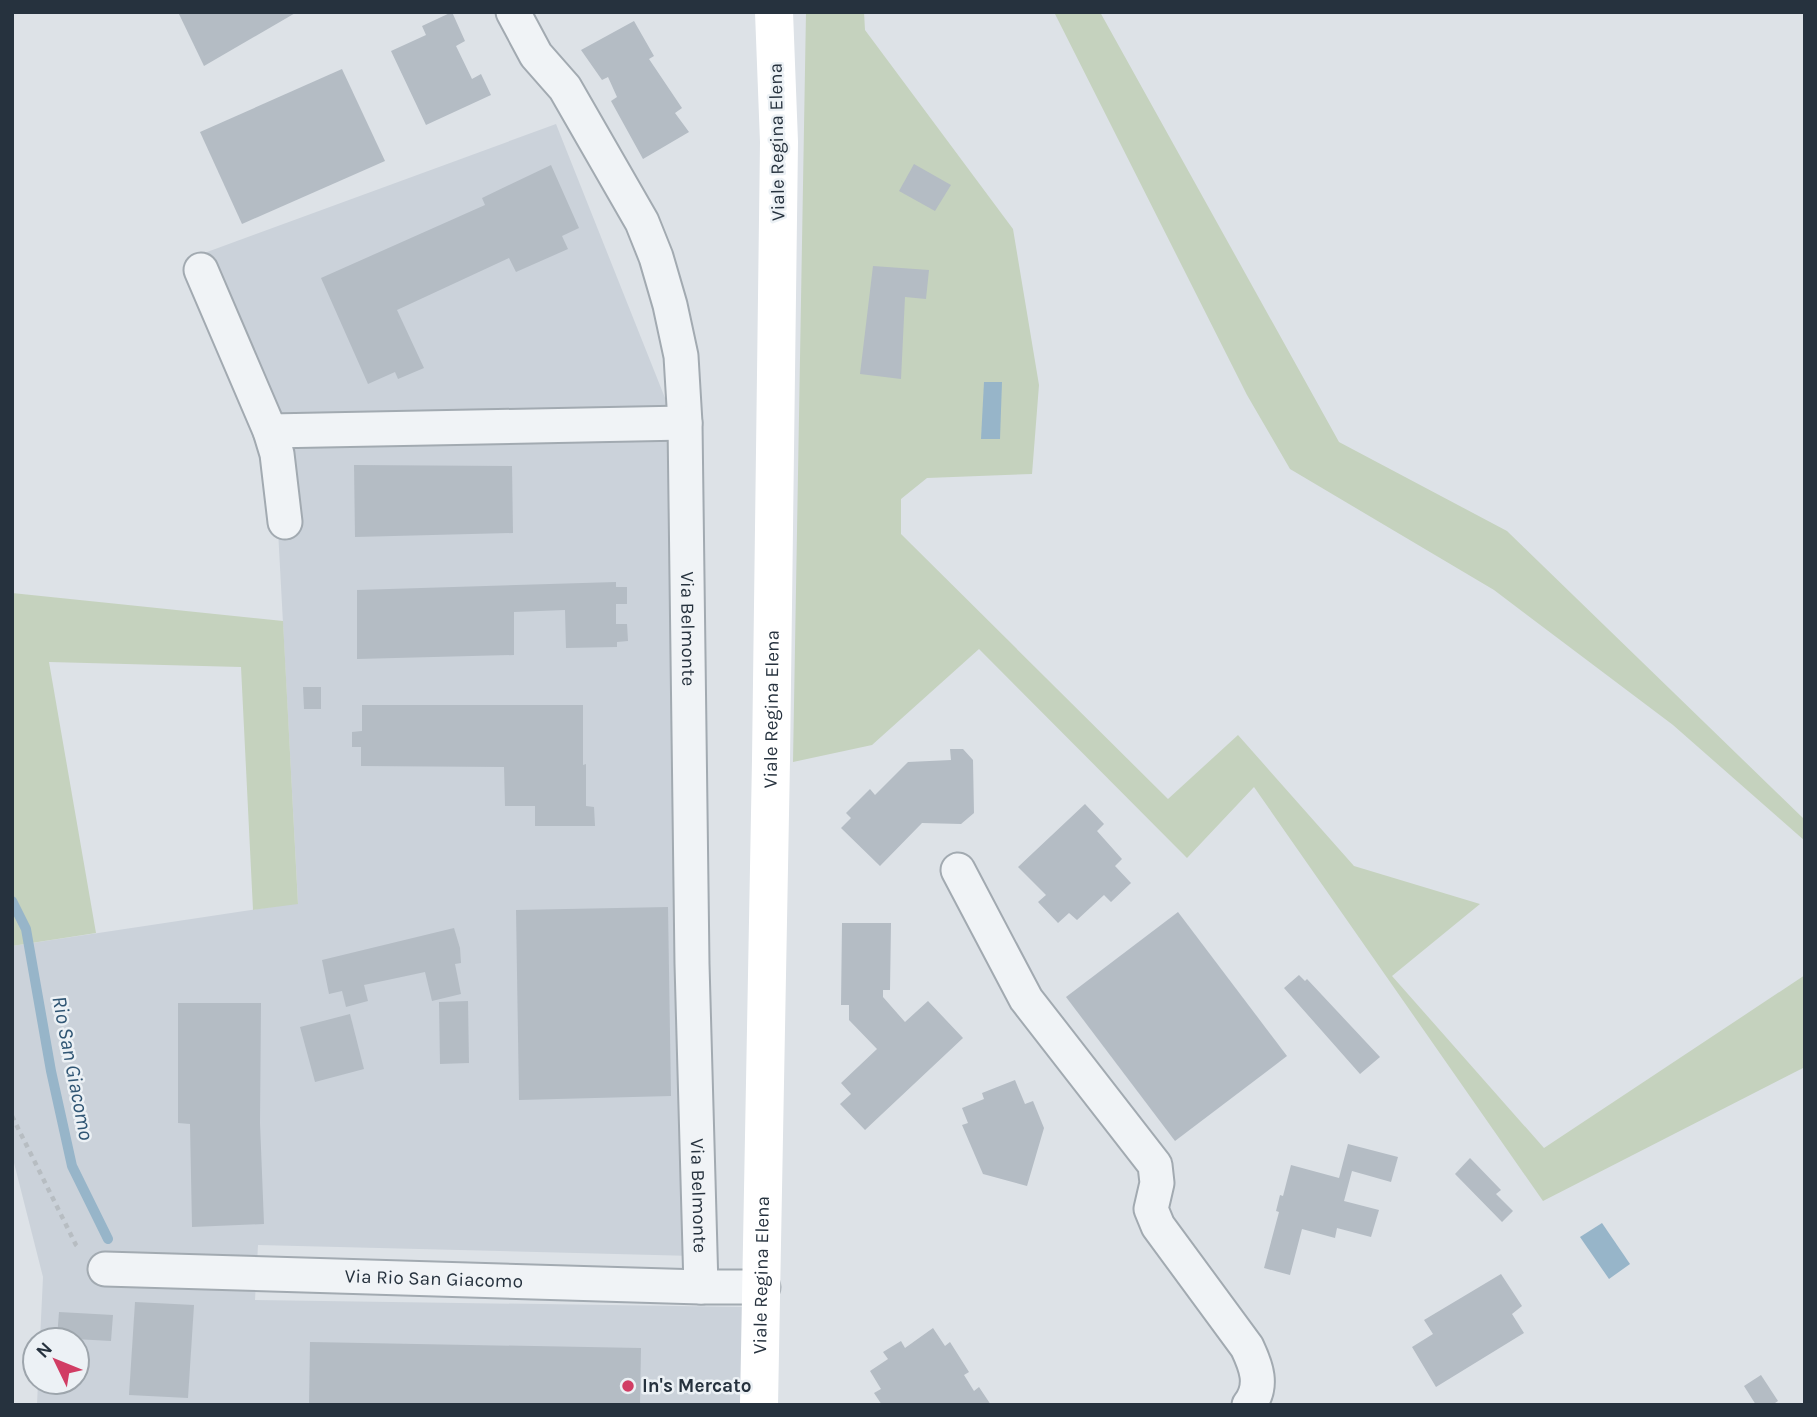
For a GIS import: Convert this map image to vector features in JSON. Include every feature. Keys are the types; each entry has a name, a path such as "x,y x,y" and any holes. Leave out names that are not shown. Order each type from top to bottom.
{"main road":[{"name":"Viale Regina Elena","path":"765,1402 762,1287 779,142 774,12"}],"street":[{"name":"Via Belmonte","path":"513,12 536,55 565,88 642,222 670,304 681,356 685,423 692,964 701,1287"},
{"path":"201,270 270,431 277,454 285,522"},
{"path":"270,431 685,423"},
{"path":"958,870 1026,999 1154,1165 1157,1182 1151,1209 1158,1226 1247,1346 1256,1367 1258,1384 1249,1405"},
{"name":"Via Rio San Giacomo","path":"106,1269 762,1287"}],"path":[{"path":"12,1116 76,1245 106,1269"}],"shaded area":[{"path":"556,124 667,403 672,464 694,1256 258,1245 255,1300 744,1307 740,1405 37,1405 37,1396 91,1396 91,1326 41,1326 43,1277 12,1155 12,946 298,903 275,474 188,259"}],"green space":[{"path":"806,12 864,12 865,30 1013,229 1039,385 1032,474 927,478 901,499 901,534 1168,799 1238,735 1354,866 1480,904 1392,976 1544,1148 1805,975 1805,1067 1543,1201 1254,787 1187,858 979,649 872,745 793,762"},
{"path":"1054,12 1100,12 1339,442 1507,531 1805,820 1805,841 1673,725 1494,590 1290,469 1247,395"},
{"path":"12,593 283,621 298,904 253,910 241,667 49,662 96,933 12,946"}],"water":[{"path":"984,382 1002,382 1000,439 981,439"},
{"path":"1602,1223 1630,1264 1609,1279 1580,1237"}],"building":[{"path":"178,12 297,12 204,66"},
{"path":"452,12 465,41 456,46 472,79 481,74 491,95 426,125 391,51 426,35 422,26"},
{"path":"634,21 654,56 649,59 682,108 675,113 689,132 643,159 611,101 617,97 608,77 602,80 581,50"},
{"path":"342,69 385,161 242,224 200,132"},
{"path":"914,164 951,185 935,211 899,191"},
{"path":"551,165 579,228 562,236 568,249 516,272 509,258 397,310 424,368 398,379 395,372 368,384 321,278 485,205 482,198"},
{"path":"873,266 929,270 926,299 905,297 901,379 860,374"},
{"path":"354,465 512,466 513,533 355,537"},
{"path":"616,582 616,587 627,587 627,604 616,604 616,624 627,624 628,641 617,642 617,647 566,648 565,610 514,612 514,655 357,659 357,590"},
{"path":"303,687 321,687 321,709 304,709"},
{"path":"362,705 583,705 586,806 594,807 595,826 535,826 535,806 505,806 504,767 361,766 361,747 352,747 352,732 362,731"},
{"path":"950,749 963,749 973,760 974,813 961,824 922,823 880,866 841,828 851,818 846,813 870,789 875,795 908,762 951,760"},
{"path":"1085,804 1104,824 1097,831 1122,859 1115,866 1131,883 1111,902 1104,895 1077,920 1069,913 1058,923 1038,902 1046,895 1018,867"},
{"path":"668,907 671,1096 519,1100 516,910"},
{"path":"1178,912 1287,1056 1175,1141 1066,997"},
{"path":"842,923 891,923 890,990 883,990 883,997 905,1022 928,1001 963,1038 865,1130 840,1104 851,1094 841,1083 877,1049 849,1020 849,1005 841,1005"},
{"path":"454,928 460,948 461,963 455,964 461,994 432,1001 425,972 364,985 368,1001 346,1007 342,991 329,994 322,960"},
{"path":"1299,975 1305,981 1307,979 1380,1057 1360,1074 1284,988"},
{"path":"468,1001 469,1063 440,1064 439,1002"},
{"path":"178,1003 261,1003 260,1123 264,1224 192,1227 190,1124 178,1123"},
{"path":"350,1014 364,1069 315,1082 300,1027"},
{"path":"1015,1080 1025,1104 1033,1101 1044,1128 1027,1186 983,1174 962,1125 968,1123 962,1108 984,1099 982,1093"},
{"path":"1348,1144 1398,1157 1391,1182 1352,1171 1344,1201 1379,1210 1371,1237 1337,1228 1335,1238 1302,1229 1290,1275 1264,1268 1279,1212 1276,1211 1280,1195 1283,1196 1291,1165 1339,1178"},
{"path":"1470,1158 1501,1190 1496,1194 1513,1211 1502,1222 1455,1174"},
{"path":"1501,1274 1522,1306 1512,1314 1524,1333 1436,1387 1412,1347 1433,1334 1424,1320"},
{"path":"135,1302 194,1305 188,1398 129,1395"},
{"path":"59,1312 113,1315 111,1341 91,1340 91,1326 58,1326"},
{"path":"933,1328 945,1346 950,1342 969,1372 964,1375 974,1391 979,1387 991,1405 882,1405 874,1393 881,1389 870,1371 888,1359 883,1352 901,1341 905,1348"},
{"path":"310,1342 641,1348 640,1405 309,1405"},
{"path":"1761,1375 1778,1401 1772,1405 1756,1405 1744,1386"}],"waterway":[{"name":"Rio San Giacomo","path":"12,901 26,929 51,1071 72,1166 108,1239"}],"place":[{"name":"In's Mercato","path":"628,1386"}]}
